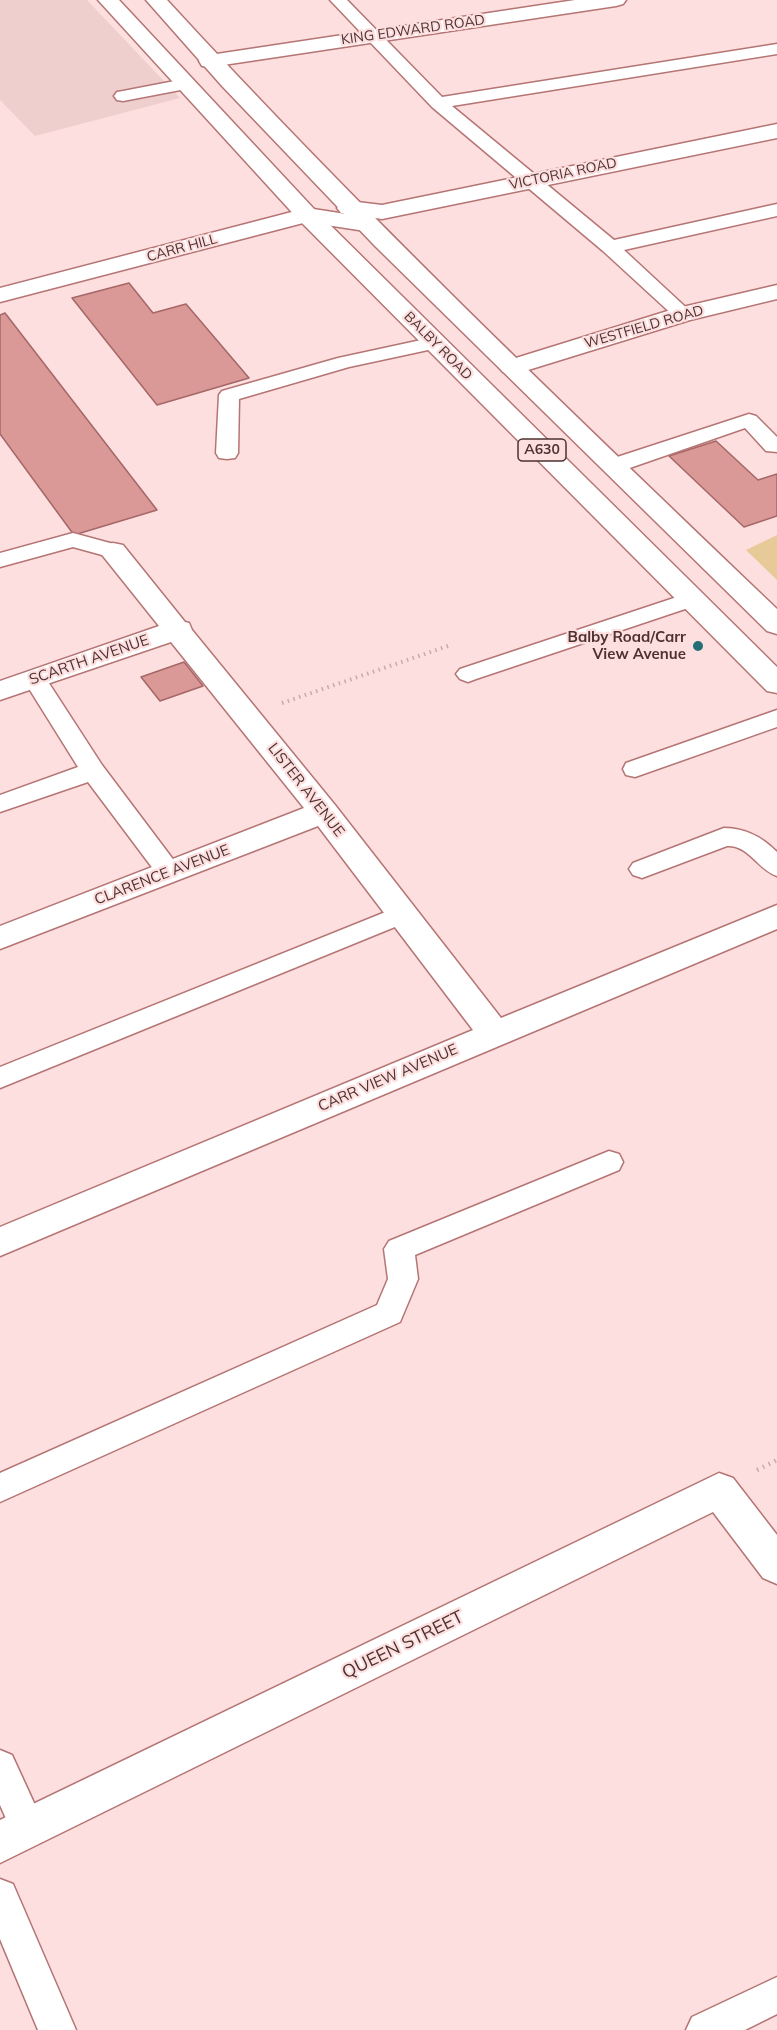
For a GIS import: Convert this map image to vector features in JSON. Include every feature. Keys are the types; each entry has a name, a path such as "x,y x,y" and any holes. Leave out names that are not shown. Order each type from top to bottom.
{"street":[{"name":"BALBY ROAD","path":"108,0 307,215 777,684"},
{"name":"A630","path":"156,0 357,216 777,626"},
{"name":"KING EDWARD ROAD","path":"210,60 616,0"},
{"name":"VICTORIA ROAD","path":"357,216 432,203 777,131"},
{"name":"CARR HILL","path":"0,295 307,215 357,216"},
{"name":"WESTFIELD ROAD","path":"512,367 683,314 777,292"},
{"name":"LISTER AVENUE","path":"113,550 247,714 494,1033"},
{"name":"SCARTH AVENUE","path":"0,692 179,629"},
{"name":"CLARENCE AVENUE","path":"0,938 324,812"},
{"name":"CARR VIEW AVENUE","path":"0,1242 777,916"},
{"name":"QUEEN STREET","path":"14,1835 719,1490 777,1566"}],"lane":[{"path":"338,0 438,103 610,247 683,314"},
{"path":"438,103 777,49"},
{"path":"123,96 185,84"},
{"path":"610,247 777,210"},
{"path":"227,453 229,395 345,362 435,343"},
{"path":"613,466 749,420 774,446"},
{"path":"0,560 73,540 113,550"},
{"path":"468,674 692,599"},
{"path":"35,679 93,771 169,872"},
{"path":"635,769 777,718"},
{"path":"0,804 93,771"},
{"path":"642,869 724,837 735,836 747,839 777,867"},
{"path":"0,1078 403,914"},
{"path":"0,1488 389,1312 403,1279 399,1249 609,1162"},
{"path":"0,1767 14,1835"},
{"path":"0,1896 57,2030"},
{"path":"705,2030 777,1995"}],"path":[{"path":"247,714 393,665"}],"shaded area":[{"path":"0,0 87,0 180,98 35,136 0,100"},
{"path":"777,535 777,580 746,550"}],"building":[{"path":"129,283 153,313 186,304 249,378 157,405 72,298"},
{"path":"5,313 157,510 74,535 0,434 0,315"},
{"path":"716,441 758,480 777,474 777,516 744,527 669,456"},
{"path":"184,662 203,686 160,701 141,677"}],"place":[{"name":"Balby Road/Carr View Avenue","path":"698,646"}]}
